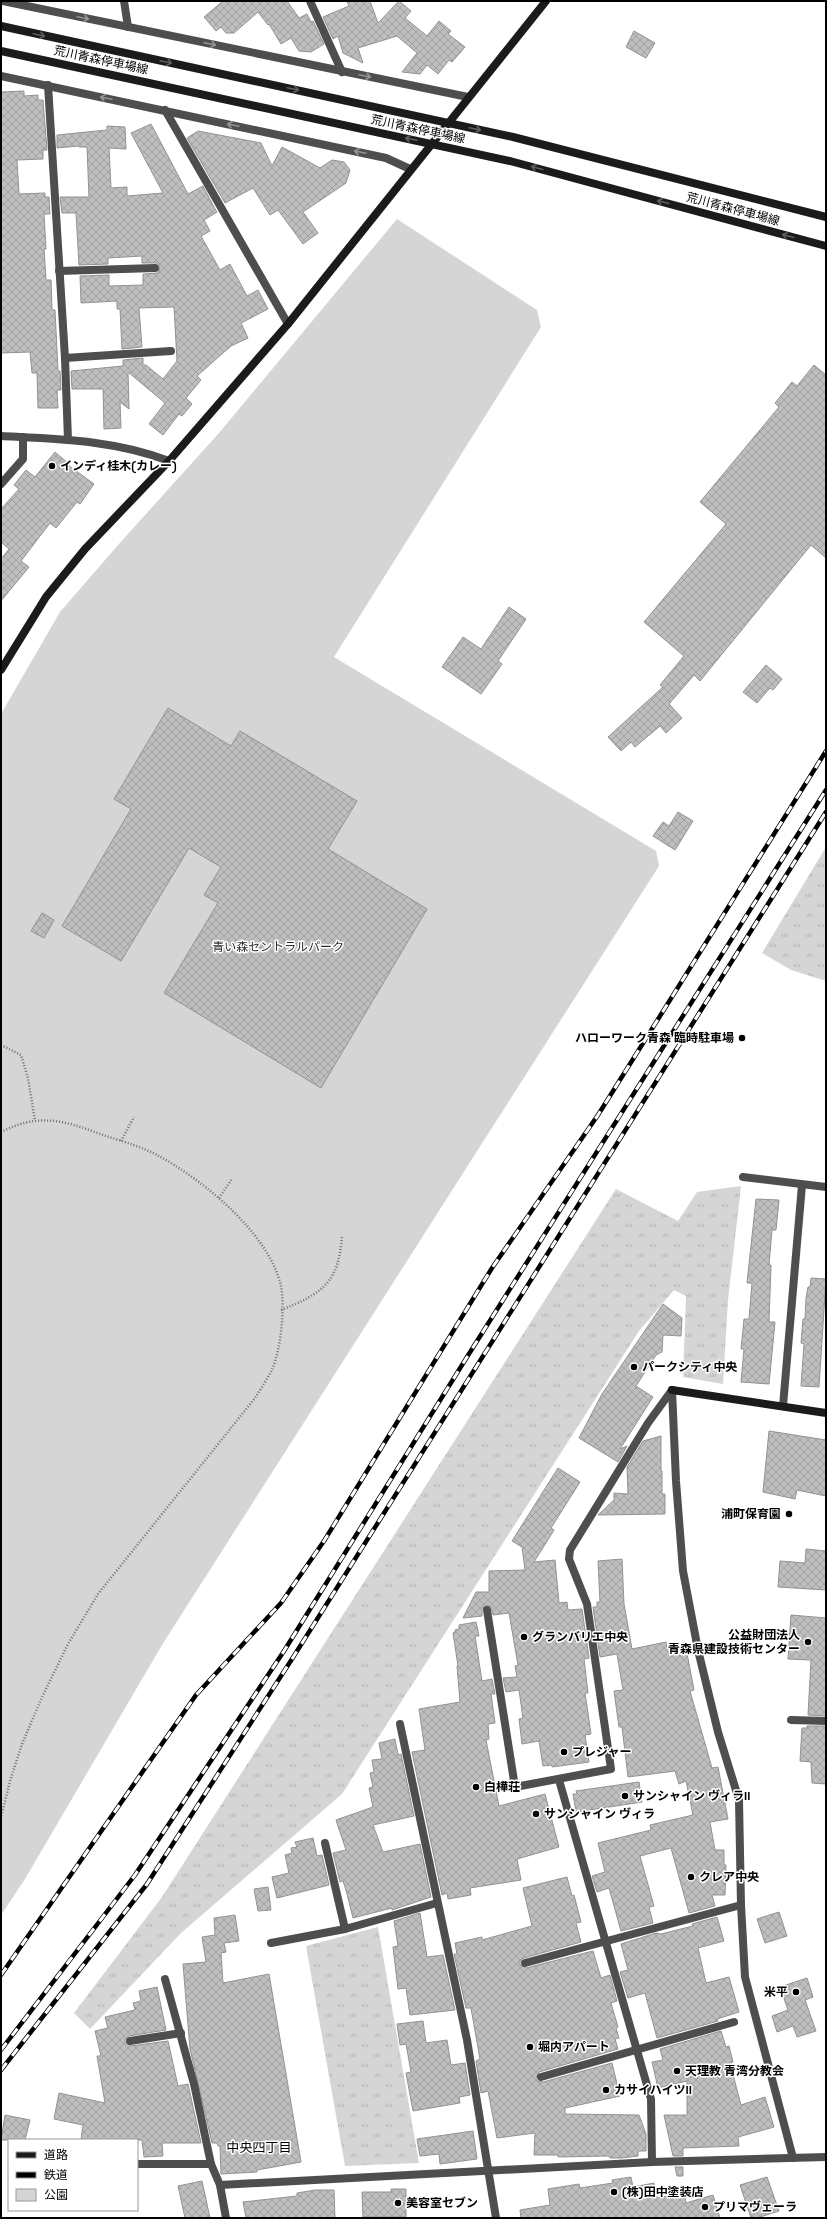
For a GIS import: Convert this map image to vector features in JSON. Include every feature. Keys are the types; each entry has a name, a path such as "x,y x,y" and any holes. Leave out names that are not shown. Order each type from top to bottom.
{"main road":[{"path":"1,670 46,597 85,549 169,461 288,324 410,169 546,1"},
{"name":"荒川青森停車場線","path":"1,26 513,137 826,217"},
{"name":"荒川青森停車場線","path":"1,51 510,161 826,246"},
{"path":"672,1390 826,1413"}],"street":[{"path":"4,1 128,28 468,97"},
{"path":"44,1 46,10"},
{"path":"124,1 128,28"},
{"path":"310,1 342,72"},
{"path":"1,76 386,158 410,169"},
{"path":"48,85 65,358 68,440"},
{"path":"165,110 288,324"},
{"path":"59,272 155,268"},
{"path":"65,358 171,351"},
{"path":"1,436 68,440 133,449 169,461"},
{"path":"1,484 23,459 24,437"},
{"path":"742,1177 826,1187"},
{"path":"783,1406 802,1185"},
{"path":"487,1610 515,1787 559,1780 611,1769 587,1604 568,1559 570,1550 648,1423 672,1390"},
{"path":"672,1390 676,1481 683,1571 698,1650 716,1724 739,1800 743,1959 749,1998 793,2158"},
{"path":"791,1720 826,1721"},
{"path":"400,1724 467,2040 490,2172 496,2218"},
{"path":"559,1780 651,2099 652,2162"},
{"path":"325,1843 345,1929"},
{"path":"271,1943 345,1929 437,1903"},
{"path":"524,1963 741,1904"},
{"path":"165,1979 181,2034 212,2164 220,2185 226,2218"},
{"path":"541,2077 638,2051 734,2022"},
{"path":"130,2041 181,2034"},
{"path":"220,2185 490,2172 652,2162 826,2156"},
{"path":"138,2164 212,2164"}],"path":[{"path":"1,1044 21,1055 28,1078 35,1121"},
{"path":"121,1141 134,1117"},
{"path":"1,1132 35,1121 57,1121 78,1126 157,1155 219,1198 251,1230 271,1262 281,1286 282,1310 280,1341 272,1369 255,1398 98,1594 68,1644 22,1744 10,1780 1,1817"},
{"path":"219,1198 232,1179"},
{"path":"282,1310 318,1293 330,1279 337,1265 342,1235"}],"green space":[{"name":"青い森セントラルパーク","path":"397,219 537,310 541,327 334,657 656,851 659,866 162,1645 25,1879 1,1915 1,714 60,612 219,433"},
{"path":"826,847 826,981 791,970 762,953"},
{"path":"741,1186 728,1300 723,1384 683,1377 686,1296 674,1290 639,1331 342,1794 181,1933 90,2029 74,2013 162,1897 616,1189 678,1221 697,1192"},
{"path":"378,1927 419,2163 345,2166 306,1946"}],"building":[{"path":"223,1 287,1 299,18 307,14 311,22 313,21 324,44 311,52 299,51 291,38 281,44 269,24 268,25 258,12 234,33 226,33 221,27 216,31 204,17"},
{"path":"347,1 370,1 378,23 399,1 411,11 405,18 427,36 439,21 451,31 448,34 465,47 452,62 449,60 438,74 427,65 420,74 402,72 417,53 397,36 358,48 363,63 343,53 338,36 333,39 323,17 349,6"},
{"path":"634,31 655,43 646,58 626,47"},
{"path":"24,91 24,96 38,95 38,100 43,100 47,150 43,150 43,159 17,160 19,194 45,193 45,197 49,197 50,214 44,214 46,249 44,249 46,280 51,280 52,310 55,310 58,371 60,371 61,390 57,390 58,408 38,408 37,373 32,373 30,352 1,353 1,92"},
{"path":"151,124 188,194 203,186 217,212 204,220 210,231 201,236 220,270 230,264 247,296 258,290 268,309 241,323 248,338 231,346 197,376 201,380 186,398 192,404 182,416 179,414 163,435 149,424 165,403 128,372 129,409 120,402 121,428 104,429 103,389 72,389 71,371 123,366 123,360 143,358 143,365 146,365 163,379 177,361 174,307 139,308 142,347 122,349 120,309 117,309 117,301 81,303 80,276 109,275 109,286 143,285 143,274 158,273 160,267 157,263 142,263 142,256 108,258 108,264 79,265 76,213 62,213 60,197 89,197 87,147 79,146 57,148 57,135 107,130 107,126 125,127 126,149 109,148 111,188 127,187 127,196 163,193 131,133"},
{"path":"198,131 261,143 272,166 282,147 320,168 332,160 344,162 350,170 346,183 303,212 318,233 303,244 278,210 270,215 253,188 225,203 187,138"},
{"path":"814,365 826,375 826,558 811,545 700,681 694,675 669,704 682,718 666,733 660,726 635,747 631,742 621,751 608,737 663,687 660,685 684,656 644,622 726,524 700,502 779,407 775,403 792,382 797,386"},
{"path":"55,452 69,464 68,465 94,484 80,504 77,502 56,528 50,523 21,561 29,567 1,601 1,559 9,549 1,542 1,509 19,489 14,485 26,470 35,477"},
{"path":"509,607 526,619 498,661 502,664 481,694 442,667 463,637 481,649"},
{"path":"766,665 782,679 773,690 770,688 757,703 743,692"},
{"path":"168,708 231,746 240,731 357,801 328,849 427,909 321,1088 164,993 218,903 204,895 221,867 189,848 121,961 62,926 131,809 114,799"},
{"path":"678,812 693,821 675,850 653,836 663,822 669,826"},
{"path":"42,913 54,920 44,938 31,931"},
{"path":"756,1199 779,1200 776,1230 772,1230 769,1265 771,1265 769,1322 775,1322 769,1384 741,1382 744,1349 741,1349 744,1319 749,1319 752,1283 747,1283"},
{"path":"811,1278 826,1279 819,1387 801,1386 804,1344 801,1343 803,1319 805,1319 806,1298 808,1287 810,1287"},
{"path":"663,1304 682,1318 681,1336 663,1335 662,1352 656,1355 636,1386 653,1397 620,1449 627,1446 618,1462 579,1438 602,1394"},
{"path":"769,1431 826,1440 826,1496 797,1490 795,1499 763,1492"},
{"path":"661,1436 662,1494 665,1494 665,1514 598,1515 614,1500 614,1493 628,1494 627,1467 643,1441"},
{"path":"558,1468 580,1482 551,1528 554,1530 534,1562 555,1560 559,1603 567,1602 568,1610 582,1609 589,1658 584,1659 588,1693 585,1693 591,1734 585,1735 589,1762 552,1767 552,1765 543,1766 539,1741 522,1744 519,1719 523,1718 519,1690 506,1692 503,1678 517,1677 515,1666 518,1665 509,1613 493,1615 491,1607 487,1605 482,1608 482,1616 463,1618 476,1592 489,1592 489,1571 525,1570 522,1547 512,1541"},
{"path":"806,1549 826,1551 826,1590 778,1587 780,1561 805,1563"},
{"path":"622,1559 624,1604 632,1649 666,1642 667,1647 685,1643 694,1690 690,1691 712,1768 718,1767 728,1819 710,1822 715,1850 724,1850 724,1865 726,1865 725,1895 712,1895 715,1906 689,1913 671,1848 640,1856 654,1906 649,1907 653,1923 621,1931 609,1888 597,1892 592,1876 605,1872 598,1843 651,1830 650,1825 693,1815 686,1781 679,1784 675,1771 628,1777 622,1727 619,1727 614,1691 623,1690 617,1654 600,1657 593,1607 597,1607 597,1602 600,1602 598,1561"},
{"name":"公益財団法人 青森県建設技術センター","path":"791,1615 826,1618 826,1716 808,1715 811,1660 788,1659"},
{"path":"476,1622 479,1636 475,1636 482,1681 492,1679 495,1694 491,1694 495,1723 488,1724 489,1739 486,1740 499,1806 545,1794 559,1847 517,1859 521,1880 470,1888 471,1895 448,1899 447,1893 442,1895 412,1752 425,1750 419,1709 460,1702 458,1666 453,1633 455,1630 459,1629 459,1625"},
{"path":"807,1726 826,1726 826,1784 812,1783 811,1762 800,1761 802,1728 807,1728"},
{"path":"395,1739 398,1755 401,1754 414,1816 373,1825 383,1852 420,1844 431,1897 392,1910 392,1908 353,1918 343,1881 340,1882 333,1853 346,1850 336,1820 373,1807 369,1788 373,1787 370,1773 374,1772 372,1760 382,1759 379,1743"},
{"path":"639,1782 642,1802 576,1812 573,1794 577,1794 576,1791"},
{"path":"313,1838 317,1856 322,1855 329,1885 277,1898 272,1877 289,1873 285,1855 292,1853 291,1848 297,1847 295,1842"},
{"path":"567,1877 572,1896 574,1895 581,1922 576,1923 581,1942 524,1958 520,1961 520,1965 526,1968 593,1951 601,1978 610,1975 617,2001 611,2003 618,2027 616,2028 619,2038 615,2039 618,2049 539,2072 536,2078 537,2081 543,2082 612,2063 620,2096 565,2108 565,2114 639,2115 646,2134 646,2151 638,2151 638,2156 610,2158 609,2156 558,2157 558,2155 534,2155 535,2133 497,2138 488,2091 481,2093 476,2061 480,2059 471,2008 466,2008 454,1954 457,1954 455,1943 482,1937 482,1940 532,1926 523,1888"},
{"path":"268,1887 271,1910 258,1911 254,1889"},
{"path":"779,1912 787,1936 765,1943 757,1919"},
{"path":"420,1913 427,1957 443,1955 455,2010 410,2015 406,1988 398,1989 393,1947 398,1946 394,1921"},
{"path":"235,1915 239,1941 224,1943 226,1952 221,1953 223,1983 269,1974 301,2162 257,2170 257,2172 221,2174 220,2146 218,2146 217,2143 212,2143 190,2049 183,1964 206,1962 202,1937 215,1935 214,1918"},
{"path":"717,1917 724,1941 698,1948 706,1983 729,1977 739,2012 717,2019 718,2021 657,2038 645,1993 628,1998 620,1972 628,1970 621,1944 656,1933 661,1934 693,1926 692,1924"},
{"path":"807,1978 813,1997 805,2000 816,2031 797,2037 793,2026 777,2032 772,2016 788,2010 780,1987"},
{"path":"157,1987 166,2030 129,2036 125,2039 125,2042 131,2046 168,2041 178,2086 188,2084 201,2143 162,2143 163,2156 144,2157 142,2140 138,2139 81,2139 83,2125 54,2119 59,2093 105,2103 97,2056 101,2056 95,2031 108,2028 105,2017 135,2010 133,2003 141,2001 139,1991"},
{"path":"423,2021 426,2043 447,2040 451,2065 465,2063 470,2095 459,2097 460,2103 413,2111 406,2073 411,2072 406,2044 400,2045 397,2024"},
{"path":"721,2031 726,2047 729,2046 733,2062 730,2063 741,2105 765,2097 774,2127 738,2137 739,2146 683,2148 683,2156 673,2156 664,2115 687,2115 687,2081 658,2088 652,2062 663,2060 660,2049"},
{"path":"5,2115 30,2120 25,2139 1,2140"},
{"path":"473,2131 477,2159 440,2164 439,2154 420,2156 417,2139"},
{"path":"675,2167 683,2167 683,2176 677,2176"},
{"path":"631,2177 633,2187 654,2183 657,2198 684,2193 686,2203 713,2195 720,2218 521,2218 520,2210 550,2205 548,2189 579,2184 580,2188 613,2183 612,2180"},
{"path":"767,2177 779,2211 757,2218 751,2218 740,2185"},
{"path":"202,2181 210,2218 185,2218 178,2186"},
{"path":"391,2189 406,2189 406,2217 363,2217 362,2192 391,2192"},
{"path":"315,2190 334,2190 335,2218 246,2218 243,2202 297,2196 297,2193"}],"railway":[{"path":"1,1975 196,1695 281,1603 324,1541 492,1268 598,1115 826,751"},
{"path":"1,2050 135,1875 284,1651 472,1349 826,790"},
{"path":"1,2070 147,1884 292,1659 826,812"}],"place":[{"name":"インディ桂木(カレー)","path":"52,466"},
{"name":"ハローワーク青森 臨時駐車場","path":"742,1038"},
{"name":"パークシティ中央","path":"634,1367"},
{"name":"浦町保育園","path":"789,1514"},
{"name":"グランバリエ中央","path":"524,1637"},
{"name":"公益財団法人 青森県建設技術センター","path":"808,1642"},
{"name":"プレジャー","path":"564,1752"},
{"name":"白樺荘","path":"476,1787"},
{"name":"サンシャイン ヴィラII","path":"625,1796"},
{"name":"サンシャイン ヴィラ","path":"536,1814"},
{"name":"クレア中央","path":"691,1877"},
{"name":"米平","path":"796,1992"},
{"name":"堀内アパート","path":"530,2047"},
{"name":"天理教 青湾分教会","path":"677,2071"},
{"name":"カサイハイツII","path":"606,2090"},
{"name":"(株)田中塗装店","path":"614,2192"},
{"name":"美容室セブン","path":"398,2203"},
{"name":"プリマヴェーラ","path":"705,2207"}],"district":[{"name":"中央四丁目","path":"259,2147"}]}
